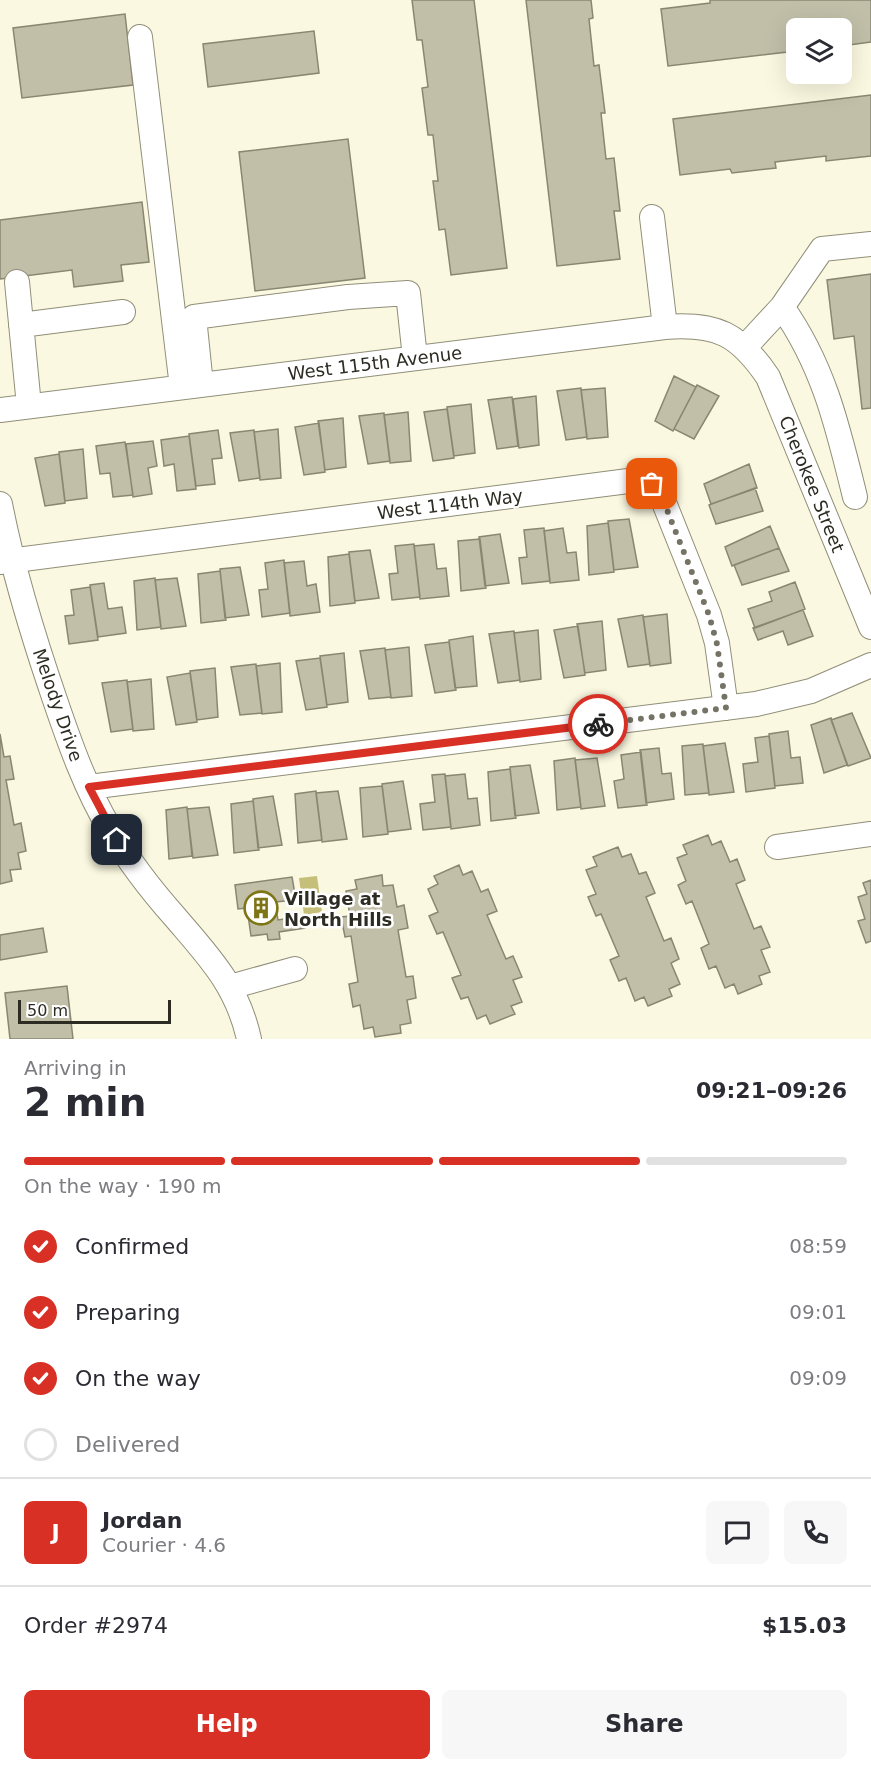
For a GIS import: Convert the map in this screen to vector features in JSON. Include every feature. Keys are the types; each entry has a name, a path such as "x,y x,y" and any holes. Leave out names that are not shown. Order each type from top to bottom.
{"street":[{"path":"140,37 191,386"},
{"path":"652,217 665,327"},
{"path":"745,346 782,308 822,249 871,244"},
{"path":"16,282 29,406"},
{"path":"191,386 194,316 348,297 408,293 415,358"},
{"path":"782,308 803,336 833,408 863,495 820,504"},
{"path":"21,325 123,312"},
{"name":"West 115th Avenue","path":"0,410 665,327 696,325 719,330 745,346"},
{"name":"Cherokee Street","path":"745,346 768,377 871,627"},
{"name":"West 114th Way","path":"5,561 636,480 649,482 661,495 709,615 717,644 726,708"},
{"name":"Melody Drive","path":"0,504 5,561 89,787 124,852 147,884 216,963 240,1006 249,1039"},
{"path":"89,787 726,708 793,697 871,665"},
{"path":"777,847 871,834"},
{"path":"230,987 295,969"}],"shaded area":[{"path":"317,876 322,912 304,915 299,878"}],"building":[{"path":"412,0 474,0 507,268 451,275 445,229 439,230 433,181 438,181 433,135 428,135 422,88 428,87 422,40 417,40"},
{"path":"526,0 591,0 593,18 589,19 594,66 599,65 605,113 601,113 606,159 614,158 620,211 614,211 620,259 557,266"},
{"path":"710,0 871,0 871,42 852,45 852,18 786,18 786,52 668,66 661,9 710,3"},
{"path":"125,14 133,85 22,98 13,28"},
{"path":"314,31 319,73 208,87 203,44"},
{"path":"871,95 871,156 826,161 826,156 775,162 776,168 732,173 730,169 680,175 673,119"},
{"path":"348,139 365,278 255,291 239,152"},
{"path":"142,202 149,262 121,265 123,281 74,287 72,270 0,279 0,220"},
{"path":"871,274 871,408 862,409 854,336 834,339 827,280"},
{"path":"674,376 696,387 673,431 655,421"},
{"path":"697,385 719,396 694,439 674,429"},
{"path":"581,388 587,437 566,440 557,391"},
{"path":"605,388 608,437 587,439 581,390"},
{"path":"536,396 539,445 519,448 513,399"},
{"path":"512,397 518,446 497,449 488,400"},
{"path":"471,404 475,453 454,456 447,407"},
{"path":"447,409 454,458 433,461 424,412"},
{"path":"408,412 411,461 390,463 384,415"},
{"path":"384,413 390,461 368,464 359,416"},
{"path":"343,418 346,467 325,470 318,421"},
{"path":"319,423 325,472 304,475 295,427"},
{"path":"278,429 281,478 260,480 254,432"},
{"path":"218,430 222,458 212,459 215,484 196,486 189,434"},
{"path":"254,430 260,478 239,481 230,433"},
{"path":"189,436 196,489 177,491 174,464 164,466 161,440"},
{"path":"153,441 157,466 148,468 152,494 133,497 126,444"},
{"path":"125,442 133,495 113,497 110,473 100,474 96,446"},
{"path":"83,449 87,498 65,501 59,452"},
{"path":"59,454 65,503 45,506 35,458"},
{"path":"749,464 757,488 711,504 704,484"},
{"path":"755,488 763,511 716,524 709,505"},
{"path":"629,519 638,567 614,570 608,521"},
{"path":"608,523 614,572 589,575 587,526"},
{"path":"770,526 779,548 732,566 725,547"},
{"path":"544,528 550,581 522,584 519,558 527,557 524,530"},
{"path":"563,528 567,553 576,552 579,580 550,583 544,531"},
{"path":"500,534 509,583 485,586 479,537"},
{"path":"480,539 486,588 461,591 458,541"},
{"path":"414,544 420,597 392,600 389,574 398,573 395,546"},
{"path":"434,544 437,569 446,568 449,596 420,599 414,546"},
{"path":"779,548 789,571 742,585 734,565"},
{"path":"370,550 379,598 355,601 349,552"},
{"path":"349,554 355,603 330,606 328,557"},
{"path":"284,560 290,613 262,617 259,590 268,589 265,563"},
{"path":"304,561 307,586 316,584 320,612 290,616 284,563"},
{"path":"240,567 249,615 225,618 220,569"},
{"path":"220,571 226,620 201,623 198,574"},
{"path":"155,578 161,627 137,630 134,581"},
{"path":"177,578 186,626 161,629 155,580"},
{"path":"795,582 805,609 755,628 748,609 772,601 769,592"},
{"path":"104,583 108,609 122,607 126,633 98,637 90,585"},
{"path":"90,587 98,640 69,644 65,616 74,615 71,590"},
{"path":"803,610 813,636 788,645 783,631 758,640 753,628"},
{"path":"667,614 671,663 650,666 643,617"},
{"path":"643,615 650,664 628,667 618,619"},
{"path":"602,621 606,670 585,673 577,624"},
{"path":"578,626 585,675 564,678 554,630"},
{"path":"538,630 541,679 520,682 514,633"},
{"path":"514,631 520,680 498,683 489,634"},
{"path":"473,636 477,686 455,688 449,640"},
{"path":"449,642 456,690 435,693 425,645"},
{"path":"409,647 412,696 391,698 385,650"},
{"path":"385,648 391,697 369,699 360,651"},
{"path":"344,653 348,702 327,705 320,656"},
{"path":"320,658 327,707 306,710 296,661"},
{"path":"280,663 282,712 262,714 256,666"},
{"path":"256,664 262,713 240,715 231,667"},
{"path":"215,668 218,717 197,720 190,671"},
{"path":"190,673 197,722 176,725 167,677"},
{"path":"151,679 154,729 133,731 127,682"},
{"path":"127,680 133,729 111,732 102,683"},
{"path":"852,713 871,758 848,766 831,720"},
{"path":"831,718 847,765 824,773 811,725"},
{"path":"788,731 791,758 800,757 803,783 775,786 769,734"},
{"path":"0,734 4,757 10,756 14,779 6,780 14,825 21,823 26,851 18,853 21,869 10,870 12,881 0,884"},
{"path":"769,736 775,788 746,792 743,764 758,762 755,738"},
{"path":"725,743 734,792 709,795 703,746"},
{"path":"703,744 709,793 685,795 682,746"},
{"path":"659,748 662,774 671,773 674,799 646,803 640,750"},
{"path":"641,752 647,805 618,808 614,781 624,779 621,755"},
{"path":"575,758 581,807 557,810 554,761"},
{"path":"597,758 605,806 581,809 575,760"},
{"path":"530,765 539,813 515,816 510,767"},
{"path":"510,769 516,818 491,821 488,772"},
{"path":"445,774 451,827 423,830 420,804 435,802 432,775"},
{"path":"465,774 468,799 477,798 480,825 451,829 445,776"},
{"path":"403,781 411,829 388,832 382,784"},
{"path":"382,786 388,834 363,837 360,788"},
{"path":"316,791 322,840 298,843 295,794"},
{"path":"338,791 347,839 322,842 316,793"},
{"path":"273,796 282,845 258,848 253,799"},
{"path":"253,801 259,850 234,853 231,804"},
{"path":"187,807 192,856 169,859 166,810"},
{"path":"209,807 218,855 193,858 187,809"},
{"path":"708,835 712,845 721,841 730,862 737,859 745,880 736,884 754,929 761,926 770,947 761,950 770,972 759,976 762,984 738,994 734,984 725,988 716,966 709,969 701,948 709,944 692,901 686,904 678,885 686,881 677,858 687,854 683,845"},
{"path":"618,847 622,857 631,854 639,874 646,872 655,893 646,897 664,941 671,938 679,959 671,963 680,984 669,989 672,996 648,1006 644,997 635,1001 626,978 619,981 610,960 619,956 601,914 596,916 588,897 596,894 586,870 597,866 593,857"},
{"path":"459,865 463,875 472,871 481,892 488,889 497,911 487,915 506,959 513,956 522,977 513,980 522,1002 511,1006 515,1014 490,1024 486,1015 477,1019 468,997 461,999 452,978 461,975 443,932 437,934 429,916 438,912 428,889 438,884 434,876"},
{"path":"382,875 383,886 393,885 397,907 404,905 408,928 398,930 406,977 413,976 416,998 407,1000 411,1023 400,1025 401,1033 375,1037 373,1027 364,1029 360,1005 353,1007 349,984 358,982 351,936 345,937 341,917 350,916 346,891 357,889 355,880"},
{"name":"Village at North Hills","path":"292,877 296,900 275,902 278,920 303,916 305,928 279,932 280,939 268,940 267,934 251,936 247,908 238,909 235,885"},
{"path":"871,880 871,941 866,943 858,921 865,919 858,897 867,894 863,883"},
{"path":"43,928 47,952 0,960 0,935"},
{"path":"67,986 73,1039 10,1039 5,993"}],"way so far":[{"path":"598,724 726,708 717,644 709,615 661,495 652,484"}],"place":[{"name":"Village at North Hills","path":"261,908"}],"route":[{"path":"117,840 89,787 598,724"}]}
